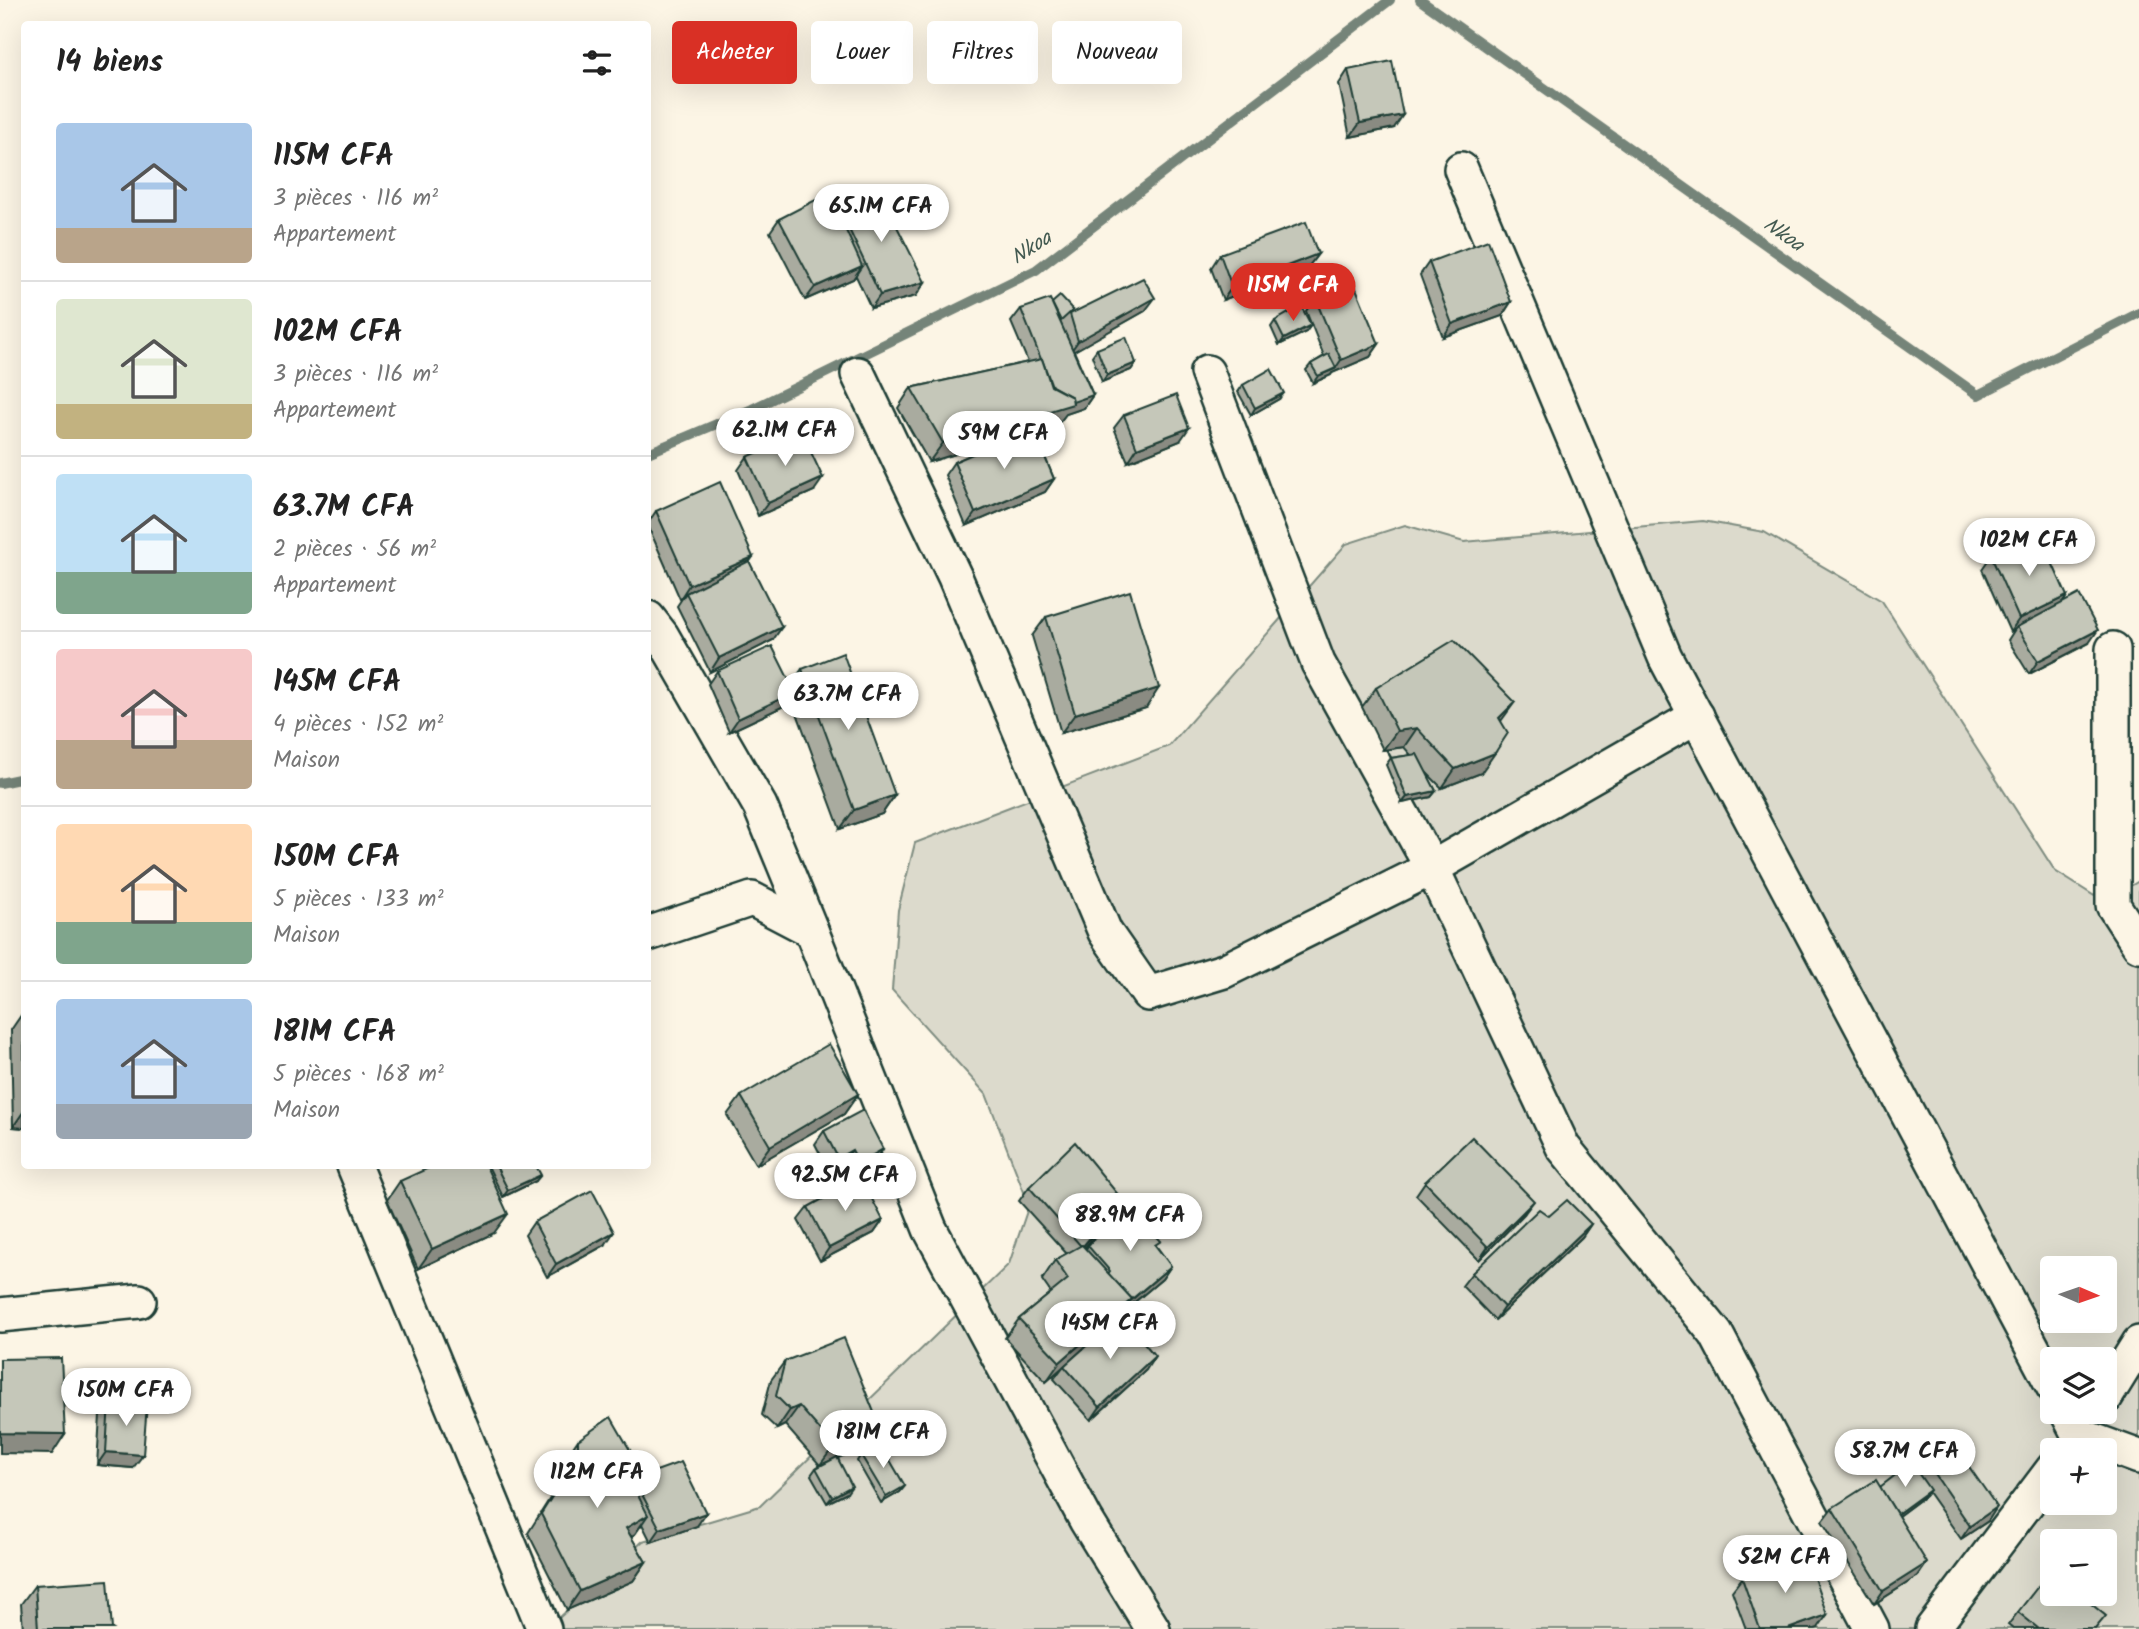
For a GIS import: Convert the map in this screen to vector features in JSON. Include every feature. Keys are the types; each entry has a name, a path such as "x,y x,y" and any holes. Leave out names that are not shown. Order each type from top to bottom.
{"street":[{"path":"1461,169 1665,657 2040,1362"},
{"path":"1207,372 1318,663 1432,868 1563,1147 1716,1334 1872,1629"},
{"path":"858,374 956,577 1105,932 1148,995 1224,971 1432,868 1697,716"},
{"path":"651,622 662,636 760,806 930,1229 1086,1520 1153,1629"},
{"path":"2113,649 2113,905 2139,944"},
{"path":"651,933 752,899 811,930"},
{"path":"355,1169 544,1629"},
{"path":"0,1315 139,1301"},
{"path":"2117,1379 2139,1343"},
{"path":"2077,1427 2139,1457"},
{"path":"1933,1629 2040,1486"}],"shaded area":[{"path":"1703,521 1764,532 1882,601 2055,871 2104,902 2139,881 2139,1629 547,1629 643,1541 760,1506 1009,1264 1029,1205 986,1094 892,990 898,910 915,843 1169,746 1346,544 1405,525 1464,542"}],"building":[{"path":"1392,61 1403,115 1360,123 1348,70"},
{"path":"878,189 925,282 880,295 839,208"},
{"path":"829,193 862,266 815,287 779,219"},
{"path":"1306,222 1318,254 1232,287 1220,254"},
{"path":"1488,240 1511,302 1452,324 1429,262"},
{"path":"1143,278 1155,298 1078,341 1070,314"},
{"path":"1353,281 1379,344 1341,360 1315,298"},
{"path":"1060,296 1073,310 1061,321 1052,303"},
{"path":"1050,299 1093,395 1073,402 1072,397 1052,386 1021,309"},
{"path":"1301,306 1311,325 1284,339 1275,321"},
{"path":"1126,337 1136,363 1107,375 1097,349"},
{"path":"1329,354 1336,368 1318,376 1311,364"},
{"path":"1042,359 1051,386 1072,397 1073,404 943,443 911,388"},
{"path":"1271,369 1284,393 1255,408 1243,385"},
{"path":"1176,395 1189,428 1137,448 1124,415"},
{"path":"1033,428 1054,479 975,513 954,462"},
{"path":"802,433 823,478 768,503 747,457"},
{"path":"720,482 753,557 689,585 656,511"},
{"path":"2042,540 2067,596 2019,619 1991,556"},
{"path":"749,561 782,627 719,658 686,593"},
{"path":"1130,591 1159,688 1075,714 1046,617"},
{"path":"2079,594 2098,630 2038,661 2017,627"},
{"path":"1454,640 1515,702 1499,718 1508,733 1495,753 1455,769 1417,728 1397,731 1376,688"},
{"path":"772,646 795,692 738,719 717,671"},
{"path":"843,653 895,795 854,810 802,669"},
{"path":"1417,754 1436,791 1407,797 1391,758"},
{"path":"829,1044 858,1094 770,1146 741,1096"},
{"path":"863,1110 883,1149 859,1163 852,1150 838,1158 824,1131"},
{"path":"1472,1137 1534,1201 1488,1247 1425,1182"},
{"path":"1075,1142 1129,1208 1101,1225 1083,1246 1029,1187"},
{"path":"426,1169 487,1169 508,1214 432,1249 400,1181"},
{"path":"498,1169 538,1169 541,1175 508,1190"},
{"path":"861,1178 883,1220 829,1248 808,1207"},
{"path":"592,1190 614,1232 556,1264 534,1222"},
{"path":"1567,1200 1591,1224 1504,1307 1472,1273 1539,1209 1549,1216"},
{"path":"1133,1211 1161,1241 1155,1245 1171,1266 1132,1299 1108,1274 1110,1271 1088,1246 1104,1226"},
{"path":"1082,1245 1132,1299 1060,1362 1019,1319 1068,1279 1055,1260"},
{"path":"1121,1315 1155,1356 1100,1407 1064,1366"},
{"path":"844,1338 880,1427 834,1446 799,1406 790,1410 776,1396 785,1361"},
{"path":"61,1358 65,1434 0,1433 0,1359"},
{"path":"109,1401 147,1404 143,1455 106,1452"},
{"path":"611,1417 638,1464 623,1466 648,1515 626,1528 646,1562 580,1591 541,1514 578,1456 578,1440"},
{"path":"1947,1435 1997,1507 1970,1526 1921,1454"},
{"path":"880,1443 905,1486 886,1497 861,1455"},
{"path":"837,1457 852,1486 832,1497 816,1468"},
{"path":"681,1462 706,1513 660,1529 634,1479"},
{"path":"1911,1463 1930,1490 1897,1514 1880,1487"},
{"path":"1876,1480 1927,1563 1883,1591 1832,1508"},
{"path":"1806,1555 1827,1615 1788,1629 1760,1629 1742,1578"},
{"path":"108,1580 112,1629 38,1629 35,1585"},
{"path":"2040,1584 2040,1606 2094,1606 2106,1616 2095,1629 2039,1629 2018,1612"}],"waterway":[{"name":"Nkoa","path":"651,452 752,409 1036,270 1390,0"},
{"name":"Nkoa","path":"1420,0 1978,395 2139,313"},
{"name":"Nkoa","path":"0,783 21,779"}]}
